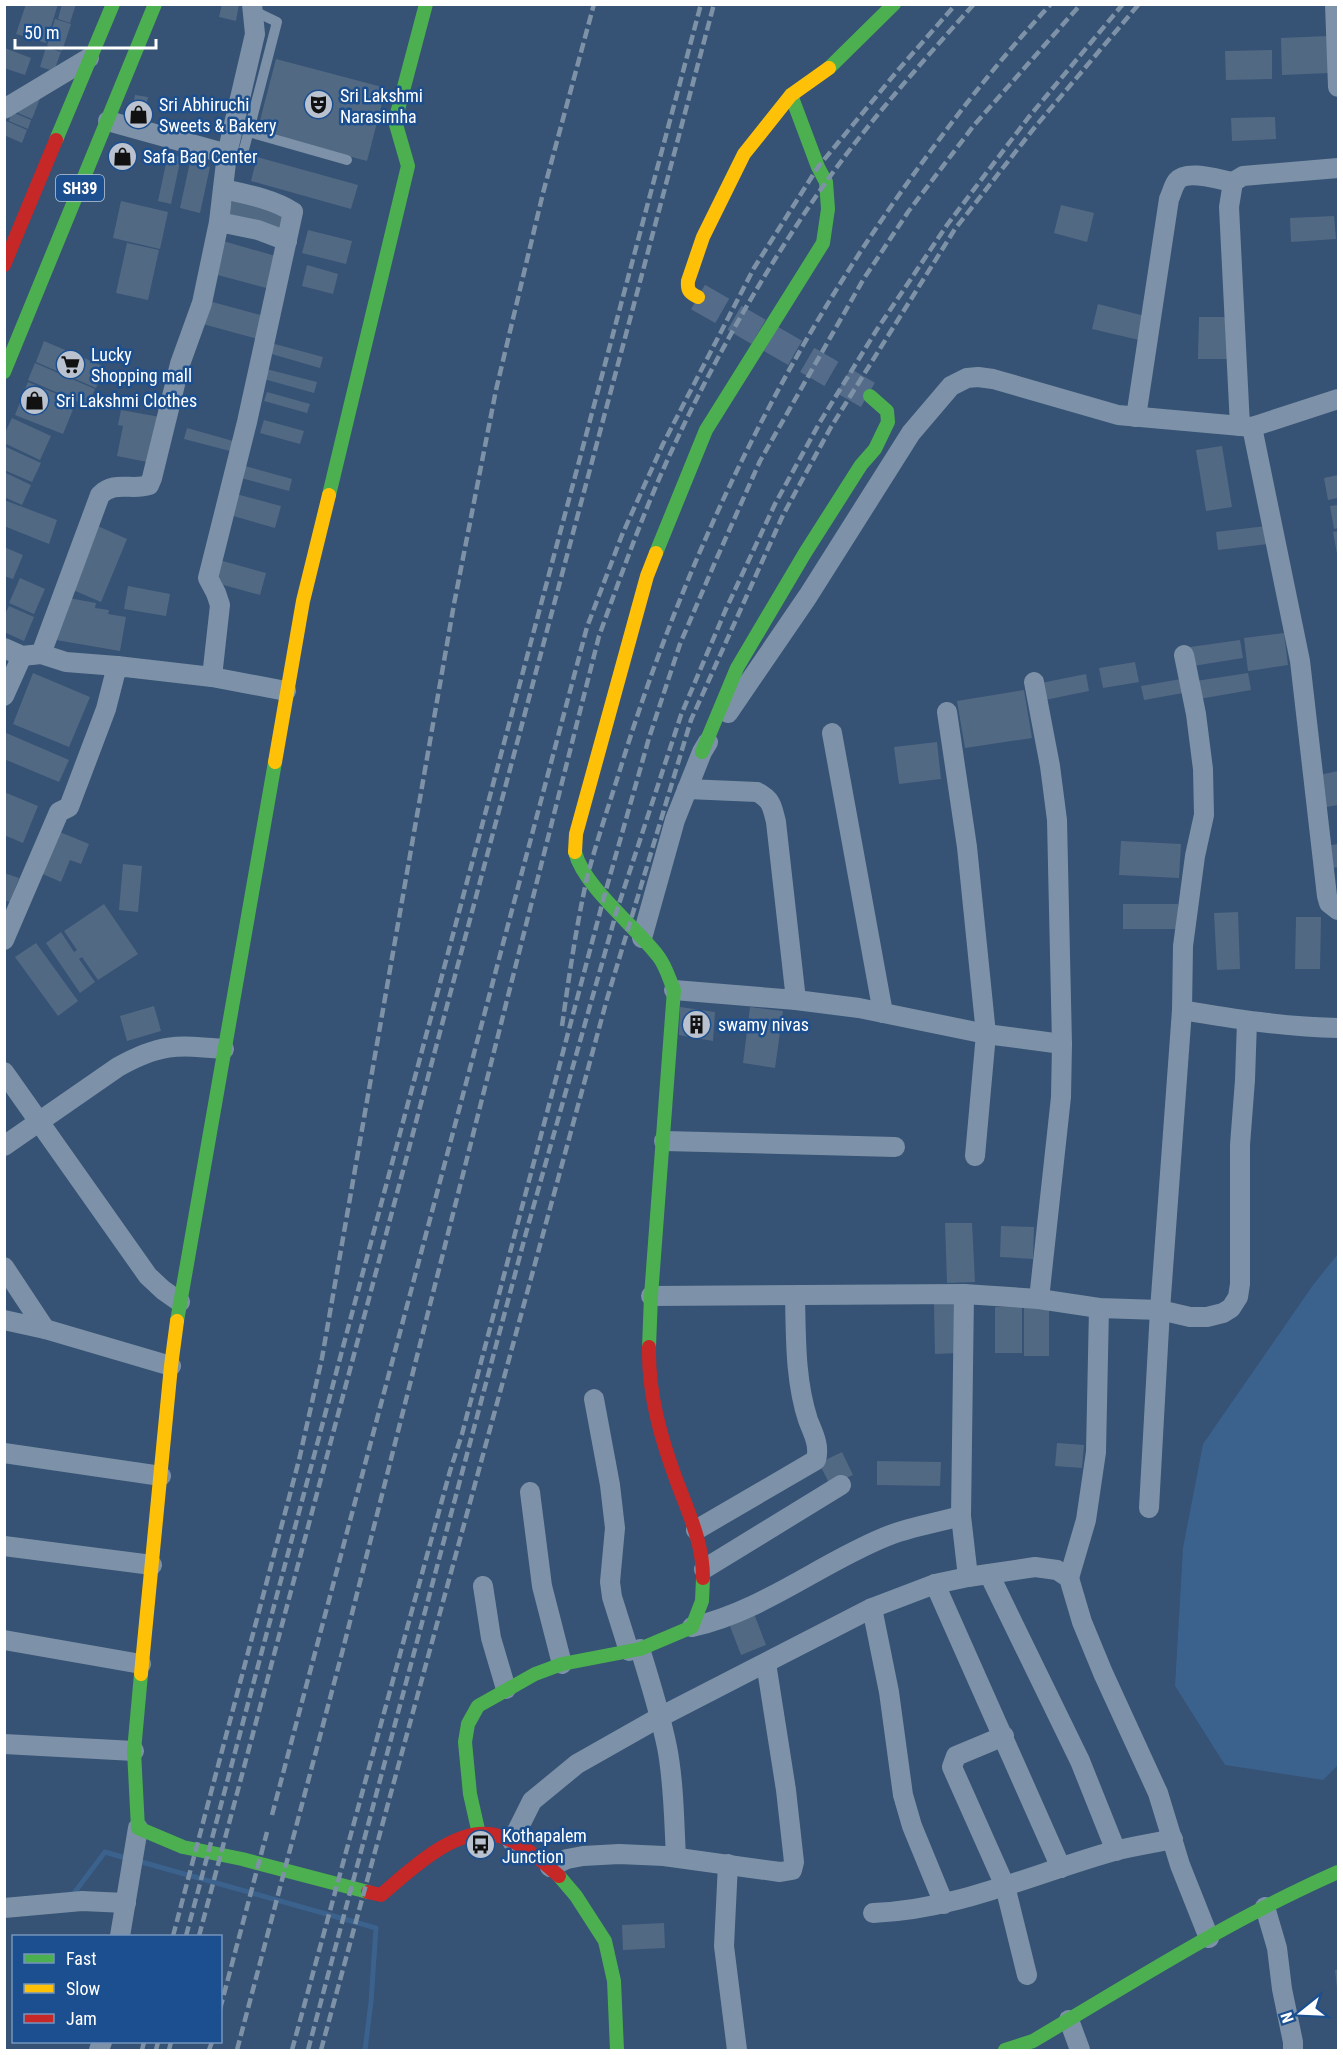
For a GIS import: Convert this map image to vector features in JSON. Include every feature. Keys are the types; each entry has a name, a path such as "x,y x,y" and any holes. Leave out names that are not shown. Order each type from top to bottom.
{"main road":[{"name":"SH39","path":"4,265 94,55 113,4"},
{"name":"SH39","path":"4,372 156,4"},
{"path":"426,4 395,121 408,166 305,590 180,1302 171,1366 134,1751 138,1828 183,1848 242,1859 381,1895 447,1846 479,1834 512,1841 550,1867 571,1889 605,1940 612,1976 617,2050"},
{"path":"698,297 690,293 687,288 703,237 744,154 790,95 825,71 894,4"},
{"path":"479,1834 470,1794 465,1742 468,1724 478,1706 535,1674 562,1664 634,1650 692,1627 702,1601 704,1569 696,1530 658,1423 652,1397 649,1357 651,1296 674,990 660,958 578,865 574,850 576,834 647,576 706,430 823,243 828,208 826,182 790,95"},
{"path":"702,752 737,668 805,553 882,436 888,422 887,411 870,396"},
{"path":"1005,2050 1033,2041 1209,1938 1300,1888 1338,1872"}],"street":[{"path":"1335,4 1338,87"},
{"path":"4,696 22,653 100,495 107,489 117,486 149,485 152,478 180,364 202,303 219,222 227,154 255,34 252,7"},
{"path":"4,109 94,55"},
{"path":"108,121 227,154"},
{"path":"1338,168 1250,175 1236,179 1231,189 1229,207 1230,247 1246,427 1300,661 1327,896 1329,903 1338,910"},
{"path":"1136,417 1169,199 1175,183 1180,178 1194,175 1233,182"},
{"path":"212,676 220,605 208,578 247,422 293,212 250,195 223,189"},
{"path":"219,222 258,230 287,241"},
{"path":"642,938 675,820 702,752 808,596 910,433 951,386 968,378 978,377 1118,415 1246,427 1338,399"},
{"path":"22,653 66,662 212,676 286,691"},
{"path":"1149,1508 1160,1310 1182,1010 1183,946 1188,901 1203,815 1203,769 1196,714 1184,655"},
{"path":"4,940 59,812 69,807 106,709 117,666"},
{"path":"1034,682 1050,766 1057,820 1062,1044 1061,1097 1039,1299"},
{"path":"947,711 967,847 986,1034 975,1156"},
{"path":"832,733 883,1013"},
{"path":"687,789 757,792 767,797 772,805 776,822 796,1000"},
{"path":"674,990 796,1000 883,1013 986,1034 1062,1044"},
{"path":"1182,1010 1303,1028 1338,1028"},
{"path":"651,1296 964,1294 1039,1299 1099,1308 1160,1310 1190,1317 1207,1317 1223,1313 1231,1308 1238,1297 1240,1284 1240,1145 1245,1080 1246,1021"},
{"path":"4,1146 118,1067 138,1056 162,1048 182,1045 224,1049"},
{"path":"4,1072 148,1276 180,1302"},
{"path":"664,1141 895,1147"},
{"path":"4,1267 45,1329"},
{"path":"964,1294 961,1516 968,1577"},
{"path":"696,1530 816,1460 819,1451 802,1400 798,1380 795,1296"},
{"path":"1099,1308 1096,1452 1086,1520 1070,1578 1082,1622 1158,1793 1180,1865 1209,1938"},
{"path":"4,1320 45,1329 171,1366"},
{"path":"594,1399 610,1485 615,1528 610,1581 612,1597 660,1717 667,1749 676,1857"},
{"path":"4,1453 160,1476"},
{"path":"704,1569 841,1485"},
{"path":"530,1492 542,1587 562,1664"},
{"path":"692,1627 718,1621 759,1604 887,1536 961,1516"},
{"path":"4,1546 152,1565"},
{"path":"512,1841 532,1801 577,1764 660,1717 872,1608 935,1584 968,1577 1035,1567 1057,1570 1070,1578"},
{"path":"989,1574 1080,1761 1116,1851"},
{"path":"935,1584 1061,1868"},
{"path":"483,1586 491,1638 506,1689"},
{"path":"872,1608 889,1692 903,1795 912,1826 945,1904"},
{"path":"4,1640 141,1664"},
{"path":"550,1867 567,1859 619,1854 676,1857 780,1872 792,1870 786,1790 766,1663"},
{"path":"1004,1736 956,1756 952,1767 1005,1886 1027,1975"},
{"path":"4,1744 134,1751"},
{"path":"120,1935 138,1828"},
{"path":"873,1912 900,1912 945,1904 1116,1851 1173,1839"},
{"path":"728,1864 724,1946 737,2050"},
{"path":"4,1908 127,1893"},
{"path":"1265,1907 1277,1948 1293,2050"},
{"path":"1069,2020 1080,2050"}],"lane":[{"path":"227,154 242,157 277,22 252,7"},
{"path":"249,132 347,160"}],"water":[{"path":"1338,1254 1338,1765 1323,1780 1225,1765 1175,1686 1183,1548 1203,1444 1313,1285"}],"building":[{"path":"26,4 58,4 46,43 16,34"},
{"path":"62,4 76,4 70,23 58,19"},
{"path":"222,4 239,4 236,21 219,17"},
{"path":"55,19 71,24 62,51 47,46"},
{"path":"1328,36 1329,73 1282,75 1281,38"},
{"path":"46,47 61,52 54,71 40,67"},
{"path":"5,48 31,58 25,75 4,68"},
{"path":"1272,50 1272,79 1226,80 1225,51"},
{"path":"276,59 386,88 367,161 257,132"},
{"path":"135,95 148,97 142,128 130,125"},
{"path":"41,96 32,119 18,113 22,104"},
{"path":"12,112 31,120 28,129 9,121"},
{"path":"1275,117 1276,139 1232,141 1231,118"},
{"path":"4,120 27,130 22,143 4,135"},
{"path":"168,154 181,157 171,204 158,201"},
{"path":"257,157 358,185 351,209 251,181"},
{"path":"190,162 210,167 200,213 180,208"},
{"path":"233,198 287,214 282,229 228,214"},
{"path":"121,201 168,212 160,249 113,238"},
{"path":"1061,205 1094,213 1087,242 1054,233"},
{"path":"1334,216 1336,239 1291,242 1290,218"},
{"path":"308,230 352,241 346,264 302,253"},
{"path":"223,241 279,257 270,289 214,274"},
{"path":"127,243 159,250 148,300 116,293"},
{"path":"307,265 338,274 333,294 302,286"},
{"path":"205,300 268,317 262,340 199,323"},
{"path":"1098,304 1145,316 1139,340 1092,329"},
{"path":"1199,317 1227,317 1227,359 1198,359"},
{"name":"Lucky Shopping mall","path":"44,341 105,367 96,388 36,362"},
{"path":"271,343 323,357 320,368 268,353"},
{"path":"35,363 95,389 88,406 28,380"},
{"path":"266,369 317,382 314,393 264,379"},
{"path":"28,382 76,402 63,434 15,415"},
{"path":"267,392 310,404 307,413 264,401"},
{"path":"121,410 160,417 152,463 117,456 123,426 118,425"},
{"path":"12,418 51,436 40,460 4,443 4,435"},
{"path":"264,420 304,431 300,444 260,433"},
{"path":"187,428 233,441 230,451 184,439"},
{"path":"4,446 41,463 32,482 4,470"},
{"path":"1222,446 1232,507 1206,511 1196,450"},
{"path":"245,466 292,479 289,491 241,478"},
{"path":"4,472 31,485 22,505 4,497"},
{"path":"1338,475 1338,498 1328,500 1324,478"},
{"path":"236,494 281,506 275,528 230,515"},
{"path":"4,500 57,520 49,544 4,526"},
{"path":"1338,505 1338,528 1334,529 1330,506"},
{"path":"93,524 127,539 101,602 66,587"},
{"path":"1266,526 1268,544 1218,550 1216,532"},
{"path":"1338,531 1338,554 1337,554 1333,532"},
{"path":"4,547 23,555 13,579 4,576"},
{"path":"219,560 266,573 260,595 213,582"},
{"path":"20,578 45,589 34,614 9,603"},
{"path":"128,586 170,594 166,616 124,609"},
{"path":"63,597 96,603 95,608 109,610 108,614 126,617 120,651 56,640"},
{"path":"9,606 34,617 24,641 4,632 4,616"},
{"path":"1284,633 1288,665 1248,671 1244,638"},
{"path":"1240,640 1243,658 1193,666 1190,647"},
{"path":"1135,662 1139,682 1103,688 1099,668"},
{"path":"33,673 90,697 69,747 13,724"},
{"path":"1248,673 1251,690 1199,699 1196,681"},
{"path":"1086,674 1089,691 1045,700 1041,683"},
{"path":"1181,679 1183,693 1144,700 1141,686"},
{"path":"1024,690 1032,738 965,748 957,701"},
{"path":"4,732 69,760 59,782 4,759"},
{"path":"937,742 941,779 899,784 894,747"},
{"path":"1338,771 1338,805 1326,807 1319,775"},
{"path":"4,792 38,806 23,843 4,835"},
{"path":"55,830 89,844 81,864 70,860 61,882 38,872"},
{"path":"1121,841 1181,844 1179,878 1119,875"},
{"path":"1338,844 1338,867 1328,869 1325,846"},
{"path":"123,864 142,866 138,912 119,910"},
{"path":"4,873 19,878 10,902 4,900"},
{"path":"104,904 138,954 98,980 82,957 79,959 95,982 80,993 46,943 61,932 74,952 77,950 64,931"},
{"path":"1123,904 1178,904 1178,929 1123,929"},
{"path":"1238,912 1240,969 1217,970 1214,913"},
{"path":"1296,917 1321,917 1320,969 1295,969"},
{"path":"36,943 78,1001 58,1016 15,957"},
{"path":"154,1006 161,1031 127,1041 120,1016"},
{"name":"swamy nivas","path":"680,1007 715,1012 713,1041 679,1035"},
{"path":"750,1007 783,1011 775,1068 743,1063"},
{"path":"945,1223 972,1223 975,1282 947,1283"},
{"path":"1001,1226 1034,1227 1033,1259 1000,1257"},
{"path":"934,1304 958,1304 959,1353 935,1354"},
{"path":"995,1307 1022,1307 1022,1353 995,1353"},
{"path":"1024,1307 1049,1307 1049,1356 1024,1356"},
{"path":"1057,1443 1084,1445 1082,1468 1055,1466"},
{"path":"842,1452 853,1475 830,1485 819,1463"},
{"path":"877,1461 941,1462 940,1486 877,1485"},
{"path":"753,1611 766,1645 741,1655 728,1621"},
{"path":"664,1923 665,1948 623,1950 622,1925"},
{"path":"1335,1970 1338,1970 1338,1988 1337,1988"}],"waterway":[{"path":"71,1897 105,1852 129,1859"},
{"path":"138,1861 376,1928 365,2050"}],"tunnel":[{"path":"698,297 870,396"}],"railway":[{"path":"173,1935 299,1460 322,1358 454,604 496,390 543,193 594,4"},
{"path":"186,1935 701,4"},
{"path":"199,1935 714,4"},
{"path":"272,1815 587,627 622,535 663,444 754,268 818,167 956,4"},
{"path":"237,2050 342,1653 599,636 672,450 724,346 763,279 804,214 843,159 897,91 974,4"},
{"path":"562,1026 587,878 619,773 676,609 746,451 786,375 830,300 877,227 971,98 1051,4"},
{"path":"292,2050 462,1434 604,897 649,738 680,644 760,461 863,280 908,212 975,124 1081,4"},
{"path":"308,2050 526,1233 617,910 681,715 726,609 775,504 820,422 876,331 947,225 1028,118 1123,4"},
{"path":"321,2050 607,999 691,720 783,515 831,427 886,339 955,229 1035,127 1139,4"},
{"path":"222,2001 267,1832"},
{"path":"142,2050 144,2043"},
{"path":"156,2050 158,2043"},
{"path":"169,2050 171,2043"},
{"path":"209,2050 212,2043"}],"traffic: fast":[{"path":"56,140 113,4"},
{"path":"4,372 155,4"},
{"path":"329,495 408,166 395,121 426,4"},
{"path":"829,68 894,4"},
{"path":"656,553 706,430 823,243 828,209 826,182 818,167 791,95"},
{"path":"702,752 737,668 805,553 861,465 875,449 888,422 887,411 870,396"},
{"path":"177,1321 275,762"},
{"path":"575,852 580,865 599,893 658,956 674,990 649,1347"},
{"path":"479,1834 470,1794 465,1742 468,1724 478,1706 535,1674 562,1664 640,1649 692,1627 702,1601 703,1578"},
{"path":"141,1674 134,1751 138,1828 183,1847 242,1859 368,1892"},
{"path":"1005,2050 1033,2041 1221,1931 1298,1890 1338,1872"},
{"path":"559,1876 576,1896 605,1941 614,1981 617,2050"}],"traffic: slow":[{"path":"698,297 690,291 688,281 703,237 744,154 791,95 829,68"},
{"path":"275,762 303,601 329,495"},
{"path":"575,852 576,834 647,576 656,553"},
{"path":"141,1674 177,1321"}],"traffic: jam":[{"path":"4,265 56,140"},
{"path":"649,1347 653,1399 671,1466 698,1541 703,1578"},
{"path":"368,1892 381,1895 430,1855 459,1839 474,1835 488,1834 508,1839 526,1849 559,1876"}],"place":[{"name":"Sri Lakshmi Narasimha","path":"319,105"},
{"name":"Sri Abhiruchi Sweets & Bakery","path":"138,114"},
{"name":"Safa Bag Center","path":"122,156"},
{"name":"Lucky Shopping mall","path":"70,364"},
{"name":"Sri Lakshmi Clothes","path":"35,400"},
{"name":"swamy nivas","path":"697,1024"},
{"name":"Kothapalem Junction","path":"481,1845"}]}
